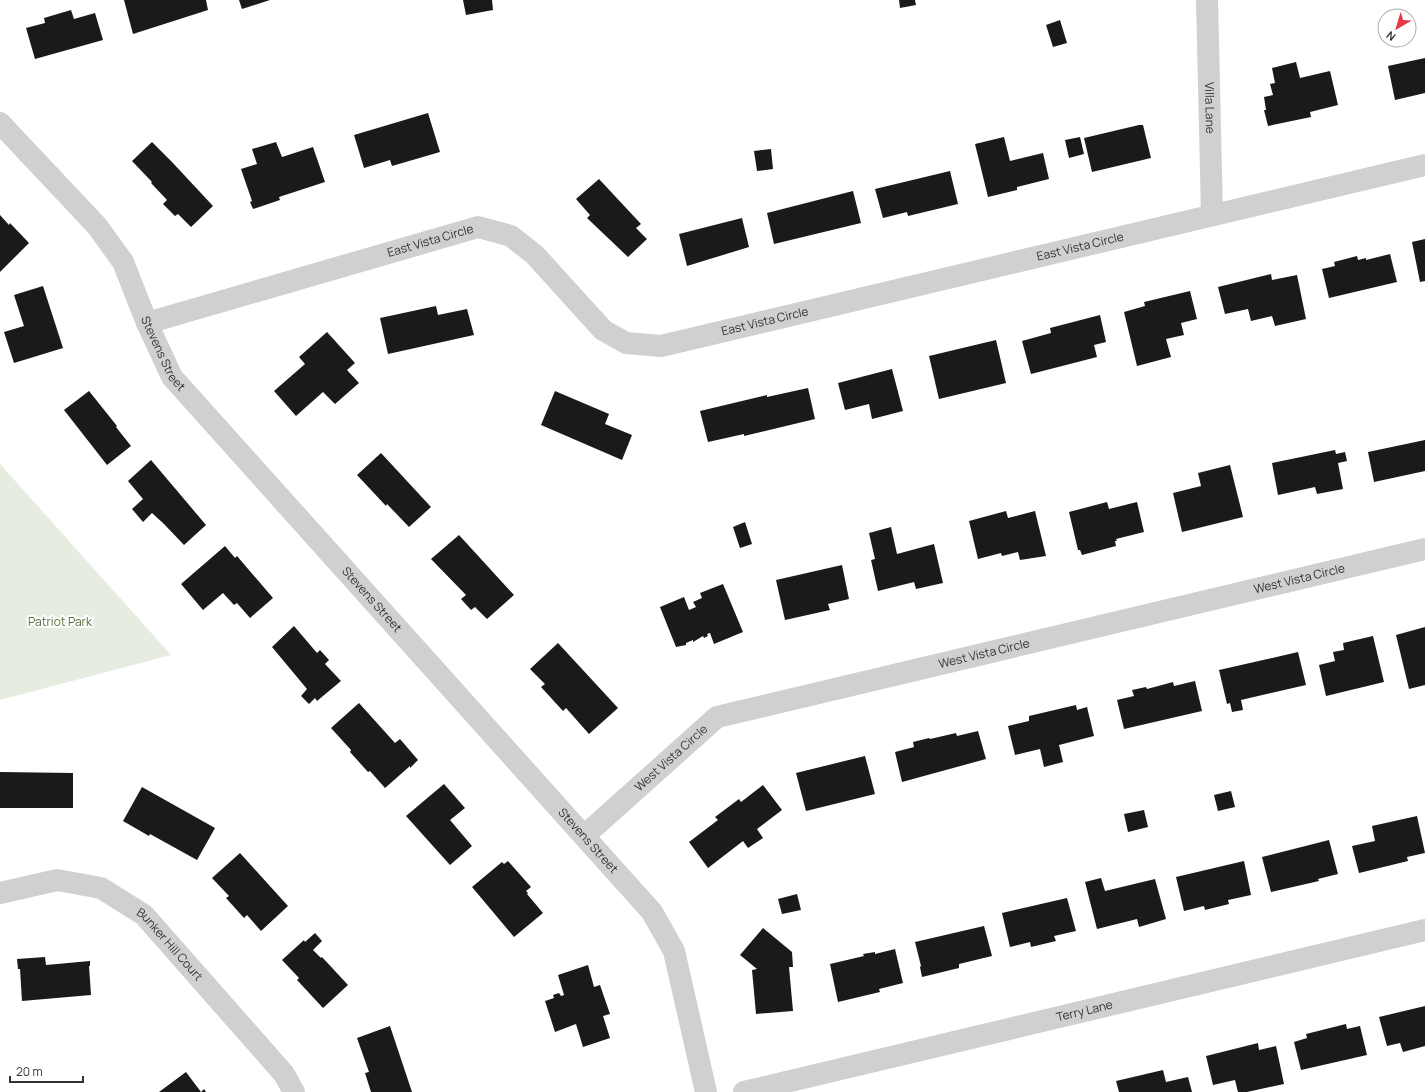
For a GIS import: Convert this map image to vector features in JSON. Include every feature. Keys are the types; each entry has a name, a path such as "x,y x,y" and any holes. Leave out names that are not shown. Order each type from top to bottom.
{"street":[{"name":"Villa Lane","path":"1207,0 1212,215"},
{"name":"Stevens Street","path":"0,123 97,226 123,262 147,323 172,377 652,912 674,951 706,1092"},
{"name":"East Vista Circle","path":"147,323 478,227 511,236 535,255 603,330 626,343 661,346 1425,165"},
{"name":"West Vista Circle","path":"584,836 717,717 1425,549"},
{"name":"Bunker Hill Court","path":"0,893 57,880 101,888 144,915 284,1074 294,1092"},
{"name":"Terry Lane","path":"744,1092 1425,930"}],"green space":[{"name":"Patriot Park","path":"0,464 171,655 0,700"}],"building":[{"path":"124,0 206,0 208,10 133,34"},
{"path":"239,0 270,0 242,9"},
{"path":"463,0 492,0 493,10 466,15"},
{"path":"899,0 915,0 916,5 900,8"},
{"path":"71,10 74,19 95,13 103,40 35,59 26,28 45,23 44,18"},
{"path":"1060,20 1067,43 1053,47 1046,25"},
{"path":"1425,58 1425,93 1395,100 1388,66"},
{"path":"1296,62 1300,78 1330,71 1338,105 1310,112 1311,117 1268,126 1264,110 1266,110 1264,97 1273,95 1270,84 1275,83 1272,68"},
{"path":"428,113 440,152 392,166 390,160 364,168 354,135"},
{"path":"1143,125 1151,158 1092,172 1084,138"},
{"path":"1004,137 1010,161 1043,153 1049,179 1017,187 1017,190 988,197 975,144"},
{"path":"1080,137 1084,154 1069,158 1065,140"},
{"path":"152,142 213,206 191,227 178,214 175,216 163,204 167,200 132,161"},
{"path":"276,142 282,157 313,147 325,182 279,197 280,200 253,209 250,202 252,201 241,169 257,164 252,149"},
{"path":"771,149 773,169 757,171 754,151"},
{"path":"950,171 958,204 908,216 907,212 883,218 875,189"},
{"path":"599,179 641,224 636,228 647,239 628,257 587,218 590,215 576,199"},
{"path":"853,191 861,223 774,244 767,213"},
{"path":"0,215 29,243 0,272"},
{"path":"742,218 749,247 687,266 679,234"},
{"path":"1425,239 1425,281 1420,282 1412,242"},
{"path":"1390,254 1397,282 1329,298 1322,269 1335,266 1334,262 1357,256 1358,260 1366,258 1366,260"},
{"path":"1271,274 1272,280 1297,275 1306,319 1275,326 1272,316 1251,321 1248,309 1225,314 1218,287"},
{"path":"43,286 63,348 14,363 4,332 24,326 14,295"},
{"path":"1190,291 1197,319 1181,323 1184,335 1166,339 1171,357 1137,366 1124,312 1145,306 1144,302"},
{"path":"436,306 438,315 467,309 474,335 388,354 380,318"},
{"path":"1100,315 1106,342 1094,345 1097,357 1031,374 1022,341 1051,333 1050,328"},
{"path":"327,332 355,363 347,370 359,383 335,404 323,392 296,416 274,391 305,364 299,357"},
{"path":"996,340 1006,383 939,399 929,356"},
{"path":"892,369 903,411 872,419 869,404 845,410 838,383"},
{"path":"808,388 815,419 744,436 744,434 708,442 700,411 767,395 767,397"},
{"path":"89,391 131,446 107,465 64,410"},
{"path":"555,391 609,414 605,424 632,435 622,460 541,425"},
{"path":"1425,440 1425,471 1374,482 1368,452"},
{"path":"1335,450 1336,454 1345,452 1347,461 1338,463 1343,489 1317,494 1315,487 1278,495 1272,463"},
{"path":"381,453 431,507 409,527 387,504 386,506 357,475"},
{"path":"151,460 206,525 184,545 152,513 143,522 132,509 143,499 128,481"},
{"path":"1230,465 1243,517 1182,532 1173,493 1201,486 1198,473"},
{"path":"1107,502 1109,509 1137,502 1144,532 1116,539 1116,546 1082,555 1080,550 1078,550 1069,512"},
{"path":"1006,511 1008,518 1035,511 1046,556 1020,560 1018,552 1002,556 1001,553 978,559 969,521"},
{"path":"745,522 752,544 740,548 733,527"},
{"path":"891,527 897,554 934,544 943,583 916,589 914,582 878,591 871,560 875,559 869,533"},
{"path":"459,535 514,595 487,619 475,607 471,610 461,599 466,595 431,559"},
{"path":"225,546 235,558 237,556 273,598 250,618 237,603 234,605 223,593 203,610 181,584"},
{"path":"842,565 849,599 828,604 830,610 785,620 776,580"},
{"path":"723,584 743,632 714,644 710,633 704,638 703,636 693,642 693,640 686,643 686,645 676,647 660,607 684,597 689,610 696,607 693,602 702,598 700,593"},
{"path":"294,626 317,653 320,650 329,660 325,664 341,681 317,701 315,698 309,704 301,696 307,689 272,647"},
{"path":"1425,627 1425,685 1409,689 1396,635"},
{"path":"1373,636 1384,682 1326,696 1319,665 1335,661 1333,652 1344,650 1343,643"},
{"path":"558,643 618,708 589,734 566,708 563,711 541,687 545,684 530,669"},
{"path":"1298,652 1306,685 1241,700 1243,710 1232,712 1230,703 1227,704 1219,670"},
{"path":"1195,681 1202,711 1124,729 1117,700 1134,696 1132,690 1146,687 1147,689 1173,682 1174,686"},
{"path":"359,703 395,743 400,739 418,760 385,788 350,752 351,750 331,728"},
{"path":"1076,705 1077,710 1087,707 1094,736 1059,745 1063,762 1044,767 1040,749 1015,755 1008,726 1029,721 1029,716"},
{"path":"978,731 986,759 902,782 895,752 914,747 913,742 956,733 957,736"},
{"path":"865,756 875,794 806,811 796,773"},
{"path":"0,772 73,773 73,808 0,808"},
{"path":"444,784 465,808 450,820 472,846 450,865 406,816"},
{"path":"763,785 782,810 757,829 763,838 748,848 743,841 708,868 689,842 718,820 715,817 739,799 741,802"},
{"path":"142,787 215,828 197,860 123,821"},
{"path":"1231,791 1235,807 1218,811 1214,795"},
{"path":"1144,810 1148,827 1128,832 1124,814"},
{"path":"1417,816 1425,853 1407,857 1408,861 1359,873 1352,846 1375,841 1372,826"},
{"path":"1329,840 1338,874 1318,879 1319,881 1271,892 1262,857"},
{"path":"240,853 288,906 261,931 247,915 244,918 226,898 229,896 212,878"},
{"path":"508,861 531,887 526,891 528,893 527,894 543,913 514,937 472,887 502,862 504,864"},
{"path":"1244,861 1251,895 1228,900 1229,904 1205,910 1204,906 1184,911 1176,877"},
{"path":"1101,878 1105,891 1155,879 1166,919 1139,927 1137,919 1097,929 1085,882"},
{"path":"797,894 801,910 782,914 778,899"},
{"path":"1067,898 1076,931 1054,936 1056,941 1031,947 1030,942 1010,947 1002,913"},
{"path":"984,926 992,956 959,964 959,968 922,977 915,942"},
{"path":"763,928 792,952 793,967 789,967 793,1011 756,1014 752,970 757,969 740,955"},
{"path":"315,933 322,941 313,950 321,958 322,957 348,985 323,1008 297,980 299,978 282,960 304,940 305,942"},
{"path":"895,949 903,983 879,989 880,992 838,1002 830,964 864,956 863,954 875,952 875,954"},
{"path":"45,957 46,965 90,961 91,995 22,1001 20,969 18,969 17,959"},
{"path":"588,965 594,987 600,985 610,1014 603,1016 610,1038 583,1047 576,1024 555,1032 545,1001 554,998 553,995 559,993 561,996 564,995 558,975"},
{"path":"1425,1006 1425,1046 1403,1052 1400,1043 1387,1046 1379,1017"},
{"path":"1346,1024 1347,1029 1360,1026 1367,1055 1301,1070 1294,1042 1307,1038 1306,1034"},
{"path":"390,1026 412,1092 371,1092 365,1073 369,1072 357,1038"},
{"path":"1258,1043 1259,1050 1276,1046 1284,1084 1247,1092 1238,1092 1235,1080 1213,1085 1206,1056"},
{"path":"1163,1070 1166,1082 1188,1077 1192,1092 1119,1092 1116,1081"},
{"path":"186,1072 201,1092 159,1092"}]}
